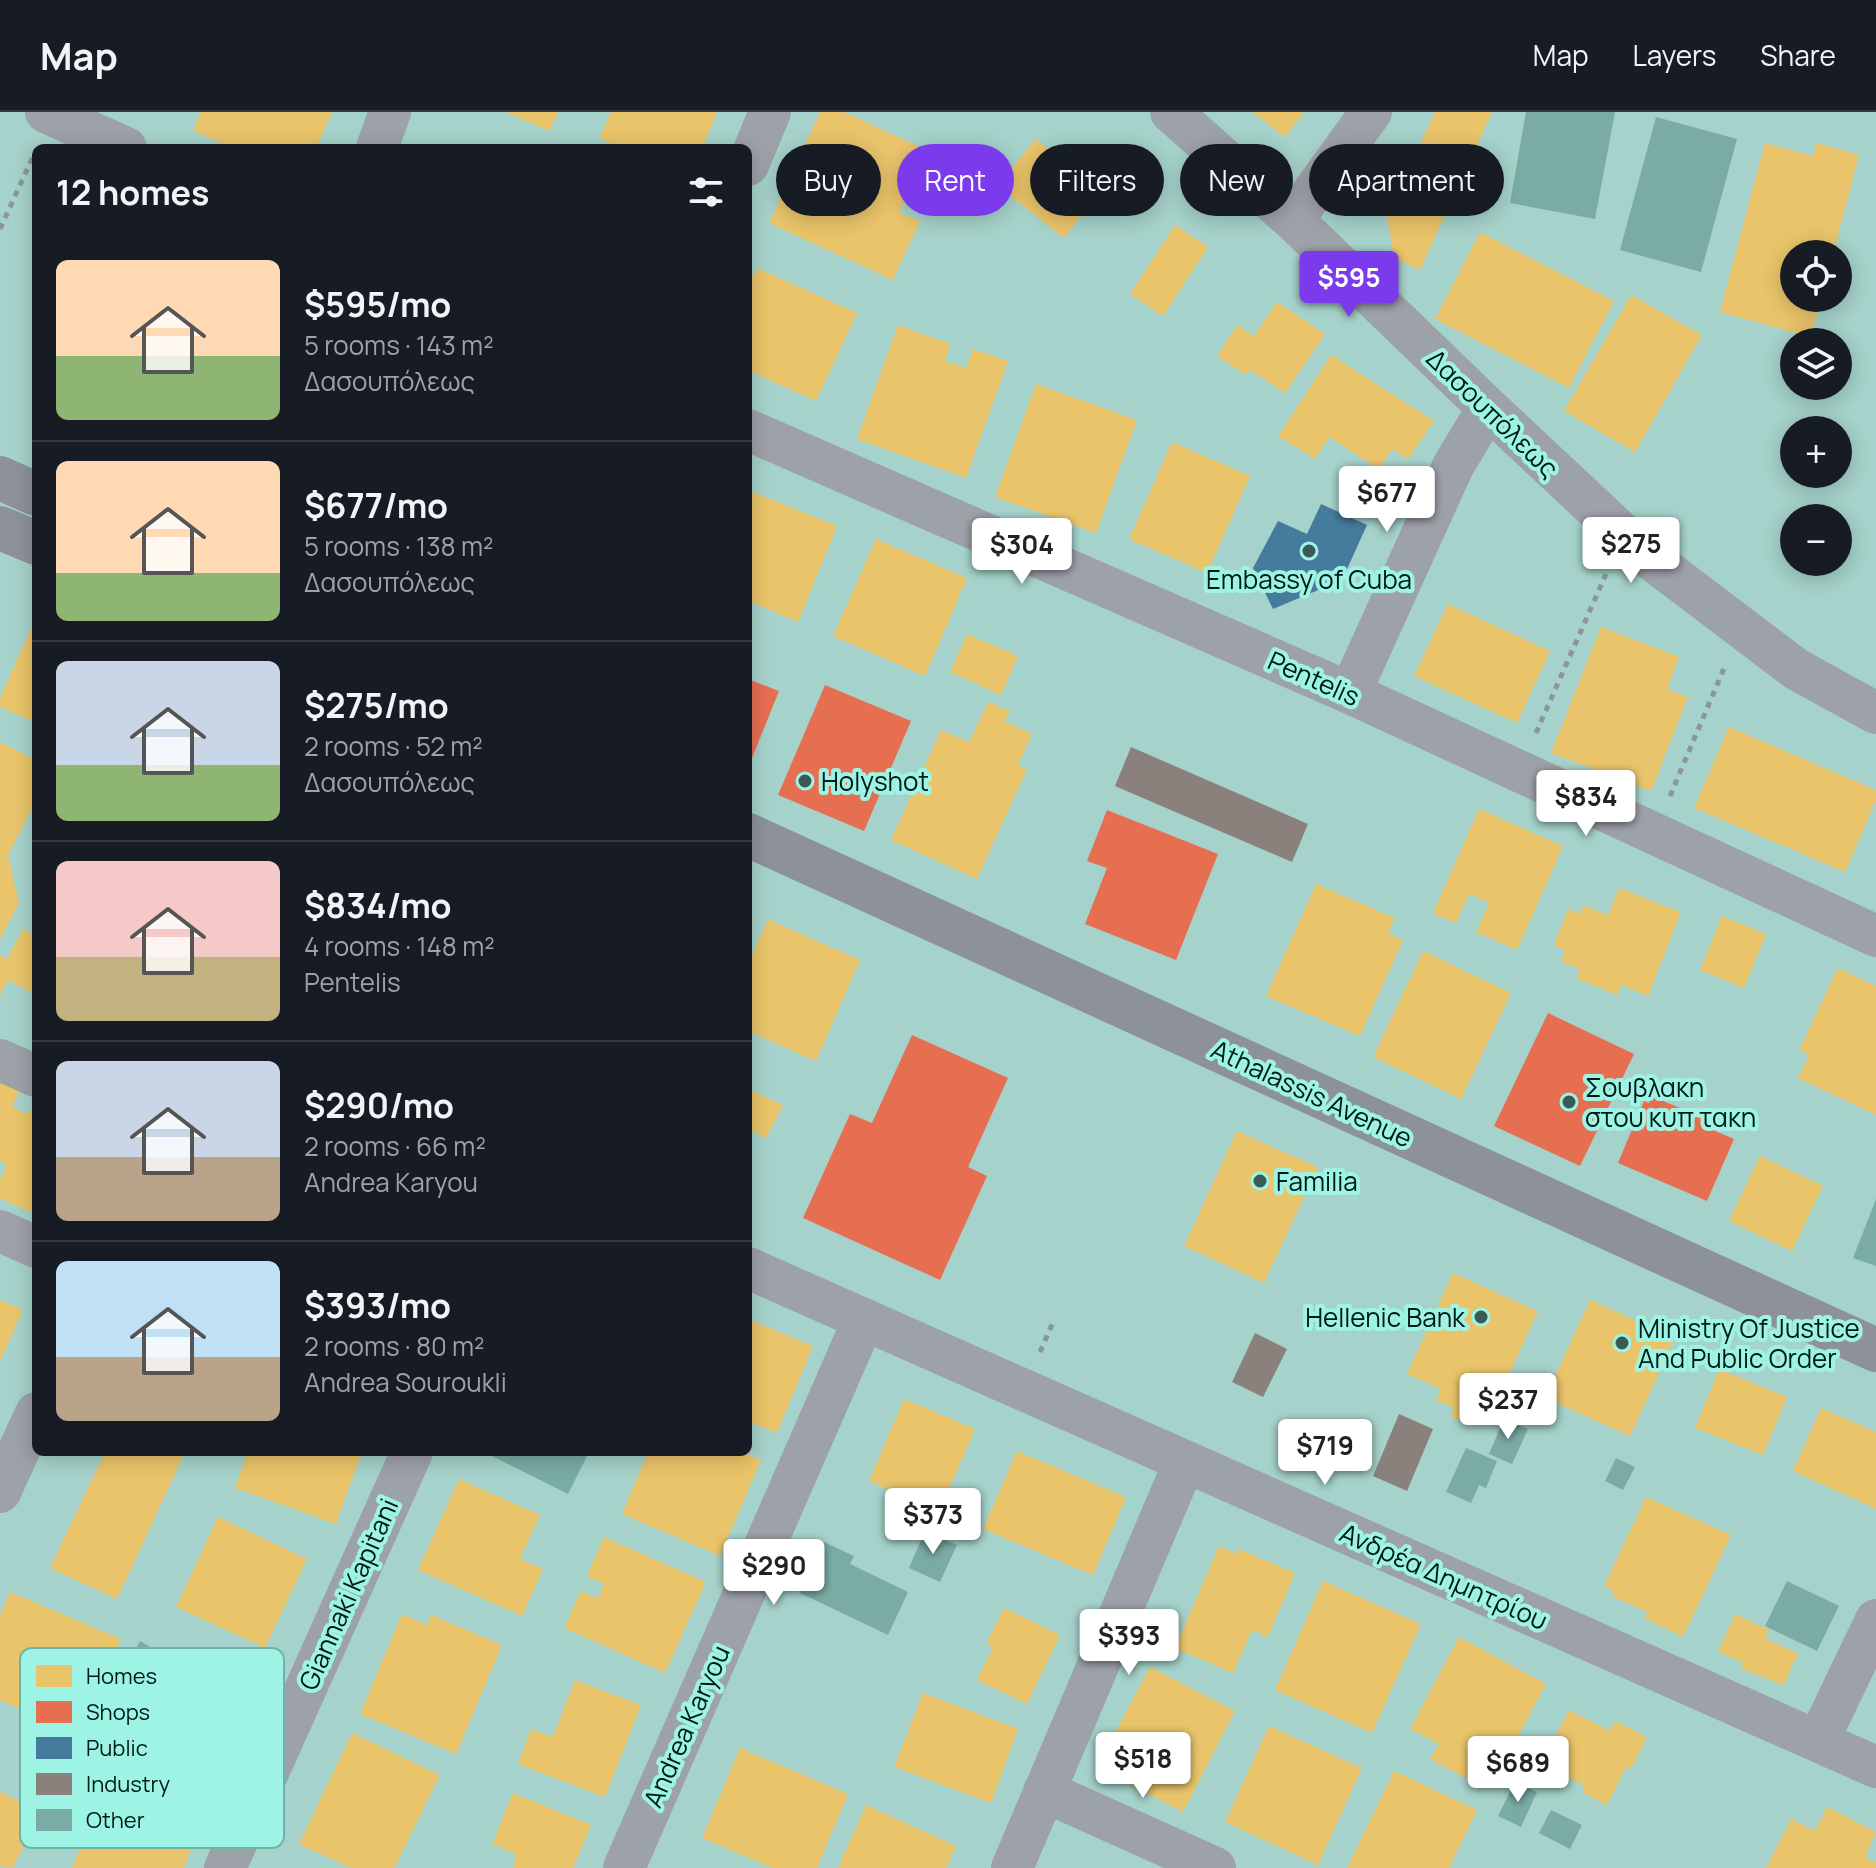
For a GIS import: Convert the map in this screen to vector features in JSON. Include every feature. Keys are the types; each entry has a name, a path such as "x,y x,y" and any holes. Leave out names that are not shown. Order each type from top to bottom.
{"main road":[{"path":"0,478 32,492"},
{"path":"0,528 32,541"},
{"name":"Athalassis Avenue","path":"752,837 1876,1350"}],"street":[{"path":"46,112 117,144"},
{"path":"378,144 390,112"},
{"path":"752,155 770,112"},
{"name":"Δασουπόλεως","path":"1171,112 1293,220 1623,536 1796,669 1876,713"},
{"path":"1293,220 1371,112"},
{"path":"1350,693 1453,466 1488,408"},
{"name":"Pentelis","path":"752,432 1350,693 1876,936"},
{"path":"0,1060 32,1074"},
{"path":"0,1231 32,1245"},
{"name":"Ανδρέα Δημητρίου","path":"752,1270 1876,1767"},
{"name":"Andrea Karyou","path":"624,1868 864,1319"},
{"path":"0,1492 10,1446 32,1418"},
{"name":"Giannaki Kapitani","path":"284,1737 410,1456"},
{"path":"1012,1868 1185,1461"},
{"path":"1818,1741 1876,1620"},
{"path":"1044,1791 1215,1868"},
{"name":"Giannaki Kapitani","path":"225,1868 234,1848"}],"path":[{"path":"0,229 32,158"},
{"path":"1519,771 1623,536"},
{"path":"1654,833 1741,628"}],"building: Homes":[{"path":"201,112 332,112 318,144 224,144 193,131"},
{"path":"505,112 558,112 550,131"},
{"path":"611,112 717,112 704,144 613,144 599,138"},
{"path":"820,112 844,112 914,144 897,144 897,216 908,216 920,221 893,280 769,223 776,208 776,216 881,216 881,144 805,144"},
{"path":"1252,112 1304,112 1285,137"},
{"path":"1435,112 1492,112 1477,144 1420,144"},
{"path":"1765,143 1813,156 1817,143 1859,155 1837,240 1780,240 1780,312 1817,312 1813,328 1780,328 1720,312"},
{"path":"1030,145 1030,211 1014,199 1014,166"},
{"path":"1036,216 1081,216 1064,238"},
{"path":"1445,216 1420,270 1394,258 1387,217"},
{"path":"1175,225 1208,247 1163,316 1130,294"},
{"path":"1480,232 1614,301 1569,388 1435,319"},
{"path":"757,268 857,313 816,401 752,372 752,279"},
{"path":"1631,295 1702,335 1635,452 1564,411"},
{"path":"1277,302 1325,334 1285,393 1250,370 1246,375 1217,356 1237,325 1254,336"},
{"path":"898,325 950,344 945,361 966,368 973,349 1008,361 966,478 857,439"},
{"path":"1331,355 1434,421 1408,459 1392,449 1379,469 1329,437 1315,459 1278,436"},
{"path":"1036,384 1137,420 1096,533 995,497"},
{"path":"1172,442 1250,476 1207,573 1129,539"},
{"path":"753,492 837,526 798,622 752,603"},
{"path":"876,539 967,578 925,676 833,636"},
{"path":"1448,604 1550,651 1517,723 1414,676"},
{"path":"32,626 32,721 0,707 0,698"},
{"path":"1601,627 1679,657 1667,689 1688,697 1651,791 1551,753"},
{"path":"967,634 1018,656 1001,695 950,672"},
{"path":"988,702 1010,711 1004,721 1032,734 1018,765 1027,769 977,879 891,840 941,730 969,742"},
{"path":"1729,727 1876,790 1876,800 1845,872 1694,808"},
{"path":"0,742 32,758 32,809 8,855 19,903 0,939"},
{"path":"1479,809 1563,846 1517,950 1476,932 1489,903 1469,894 1456,923 1433,913"},
{"path":"1316,884 1395,918 1388,933 1403,940 1360,1036 1266,996"},
{"path":"1619,888 1681,912 1648,996 1621,985 1617,995 1576,978 1580,969 1561,961 1565,950 1554,945 1568,909 1580,914 1583,905 1608,915"},
{"path":"1722,916 1766,934 1744,988 1700,970"},
{"path":"768,919 860,960 816,1061 752,1033 752,955"},
{"path":"23,929 32,934 32,993 8,980 0,995 0,955 7,959"},
{"path":"1423,951 1511,993 1461,1099 1373,1057"},
{"path":"1838,968 1876,986 1876,1115 1798,1078 1809,1055 1799,1050"},
{"path":"0,1075 22,1085 12,1107 28,1114 32,1106 32,1213 0,1198 0,1180 7,1165 0,1161"},
{"path":"752,1091 783,1105 766,1138 752,1131"},
{"path":"1237,1131 1318,1167 1264,1283 1184,1246"},
{"path":"1760,1156 1823,1186 1792,1251 1729,1221"},
{"path":"1453,1273 1538,1311 1492,1412 1478,1405 1469,1424 1450,1416 1454,1408 1436,1400 1441,1389 1407,1374"},
{"path":"0,1300 23,1310 0,1361"},
{"path":"1590,1300 1675,1338 1630,1436 1545,1398"},
{"path":"752,1321 813,1346 777,1433 752,1424"},
{"path":"1719,1369 1787,1397 1763,1455 1695,1428"},
{"path":"904,1399 975,1429 939,1512 869,1481"},
{"path":"1821,1408 1876,1432 1876,1509 1793,1471"},
{"path":"1017,1451 1126,1497 1093,1575 983,1529"},
{"path":"103,1456 183,1456 117,1599 50,1568"},
{"path":"247,1456 361,1456 336,1524 235,1488"},
{"path":"646,1456 752,1456 761,1460 720,1556 622,1514"},
{"path":"459,1479 540,1515 520,1559 543,1569 522,1616 418,1570"},
{"path":"1646,1497 1731,1535 1683,1637 1644,1618 1647,1612 1612,1596 1614,1591 1604,1586"},
{"path":"218,1517 307,1559 265,1648 176,1607"},
{"path":"604,1537 706,1582 665,1673 564,1628 581,1591 598,1598 604,1584 587,1576"},
{"path":"1219,1546 1237,1554 1239,1549 1295,1573 1268,1637 1252,1630 1233,1673 1175,1648"},
{"path":"1323,1581 1421,1624 1372,1733 1275,1690"},
{"path":"10,1592 121,1639 117,1648 20,1648 20,1709 0,1700 0,1615"},
{"path":"1004,1608 1060,1635 1027,1704 977,1680 993,1647 986,1644"},
{"path":"402,1614 427,1625 431,1615 502,1645 456,1754 360,1714"},
{"path":"1735,1614 1769,1630 1765,1639 1798,1653 1784,1685 1741,1669 1744,1663 1718,1652"},
{"path":"1459,1637 1546,1684 1489,1790 1430,1759 1439,1744 1410,1729"},
{"path":"1150,1667 1235,1711 1183,1812 1097,1767"},
{"path":"575,1680 641,1705 605,1797 518,1764 531,1729 553,1737"},
{"path":"923,1693 1018,1729 991,1803 894,1767"},
{"path":"1569,1710 1610,1731 1615,1721 1647,1737 1631,1769 1626,1767 1607,1805 1582,1792 1585,1786 1541,1764"},
{"path":"1269,1726 1362,1768 1318,1865 1225,1822"},
{"path":"352,1733 440,1775 394,1868 351,1868 299,1844"},
{"path":"740,1748 848,1794 817,1868 773,1868 702,1838"},
{"path":"1394,1771 1477,1810 1449,1868 1347,1868"},
{"path":"0,1792 20,1802 20,1848 22,1848 13,1868 0,1866"},
{"path":"513,1793 591,1825 573,1868 513,1868 516,1854 492,1844"},
{"path":"866,1805 956,1846 946,1868 838,1868"},
{"path":"1827,1807 1876,1832 1865,1857 1876,1862 1876,1868 1766,1868 1791,1819 1815,1831"},
{"path":"81,1848 192,1848 183,1868 72,1868"}],"building: Shops":[{"path":"752,681 779,691 752,758"},
{"path":"825,685 911,721 864,831 778,795"},
{"path":"1107,810 1218,854 1176,960 1085,924 1107,868 1087,861"},
{"path":"1548,1013 1634,1054 1580,1166 1494,1126"},
{"path":"912,1035 1008,1078 968,1167 987,1176 940,1280 803,1218 850,1114 872,1123"},
{"path":"1651,1096 1704,1118 1701,1125 1734,1139 1707,1201 1618,1163 1644,1101 1649,1103"}],"building: Public":[{"name":"Embassy of Cuba","path":"1321,504 1367,525 1342,580 1273,609 1253,568 1278,521 1307,534"}],"building: Industry":[{"path":"1131,747 1308,824 1292,862 1115,786"},
{"path":"1255,1333 1287,1349 1263,1397 1232,1382"},
{"path":"1399,1414 1433,1429 1407,1491 1373,1476"}],"building: Other":[{"path":"1526,112 1615,112 1595,219 1510,203"},
{"path":"1656,117 1737,139 1701,272 1620,250"},
{"name":"Ministry Of Justice And Public Order","path":"1876,1199 1876,1266 1853,1258"},
{"path":"1504,1419 1528,1429 1512,1464 1489,1454"},
{"path":"1466,1448 1497,1461 1486,1488 1479,1485 1471,1503 1446,1492"},
{"path":"492,1456 587,1456 568,1494"},
{"path":"1616,1458 1635,1467 1623,1490 1605,1481"},
{"path":"925,1531 957,1545 940,1582 909,1568"},
{"path":"824,1542 854,1556 850,1564 908,1592 888,1635 800,1593"},
{"path":"1787,1581 1839,1606 1817,1651 1765,1626"},
{"path":"140,1641 152,1648 136,1648"},
{"path":"1515,1782 1537,1792 1521,1827 1498,1816"},
{"path":"1551,1810 1582,1825 1570,1849 1539,1833"}],"place":[{"name":"Embassy of Cuba","path":"1309,551"},
{"name":"Holyshot","path":"805,781"},
{"name":"Σουβλακη στου κυπ τακη","path":"1569,1102"},
{"name":"Familia","path":"1260,1181"},
{"name":"Hellenic Bank","path":"1481,1317"},
{"name":"Ministry Of Justice And Public Order","path":"1622,1343"}]}
